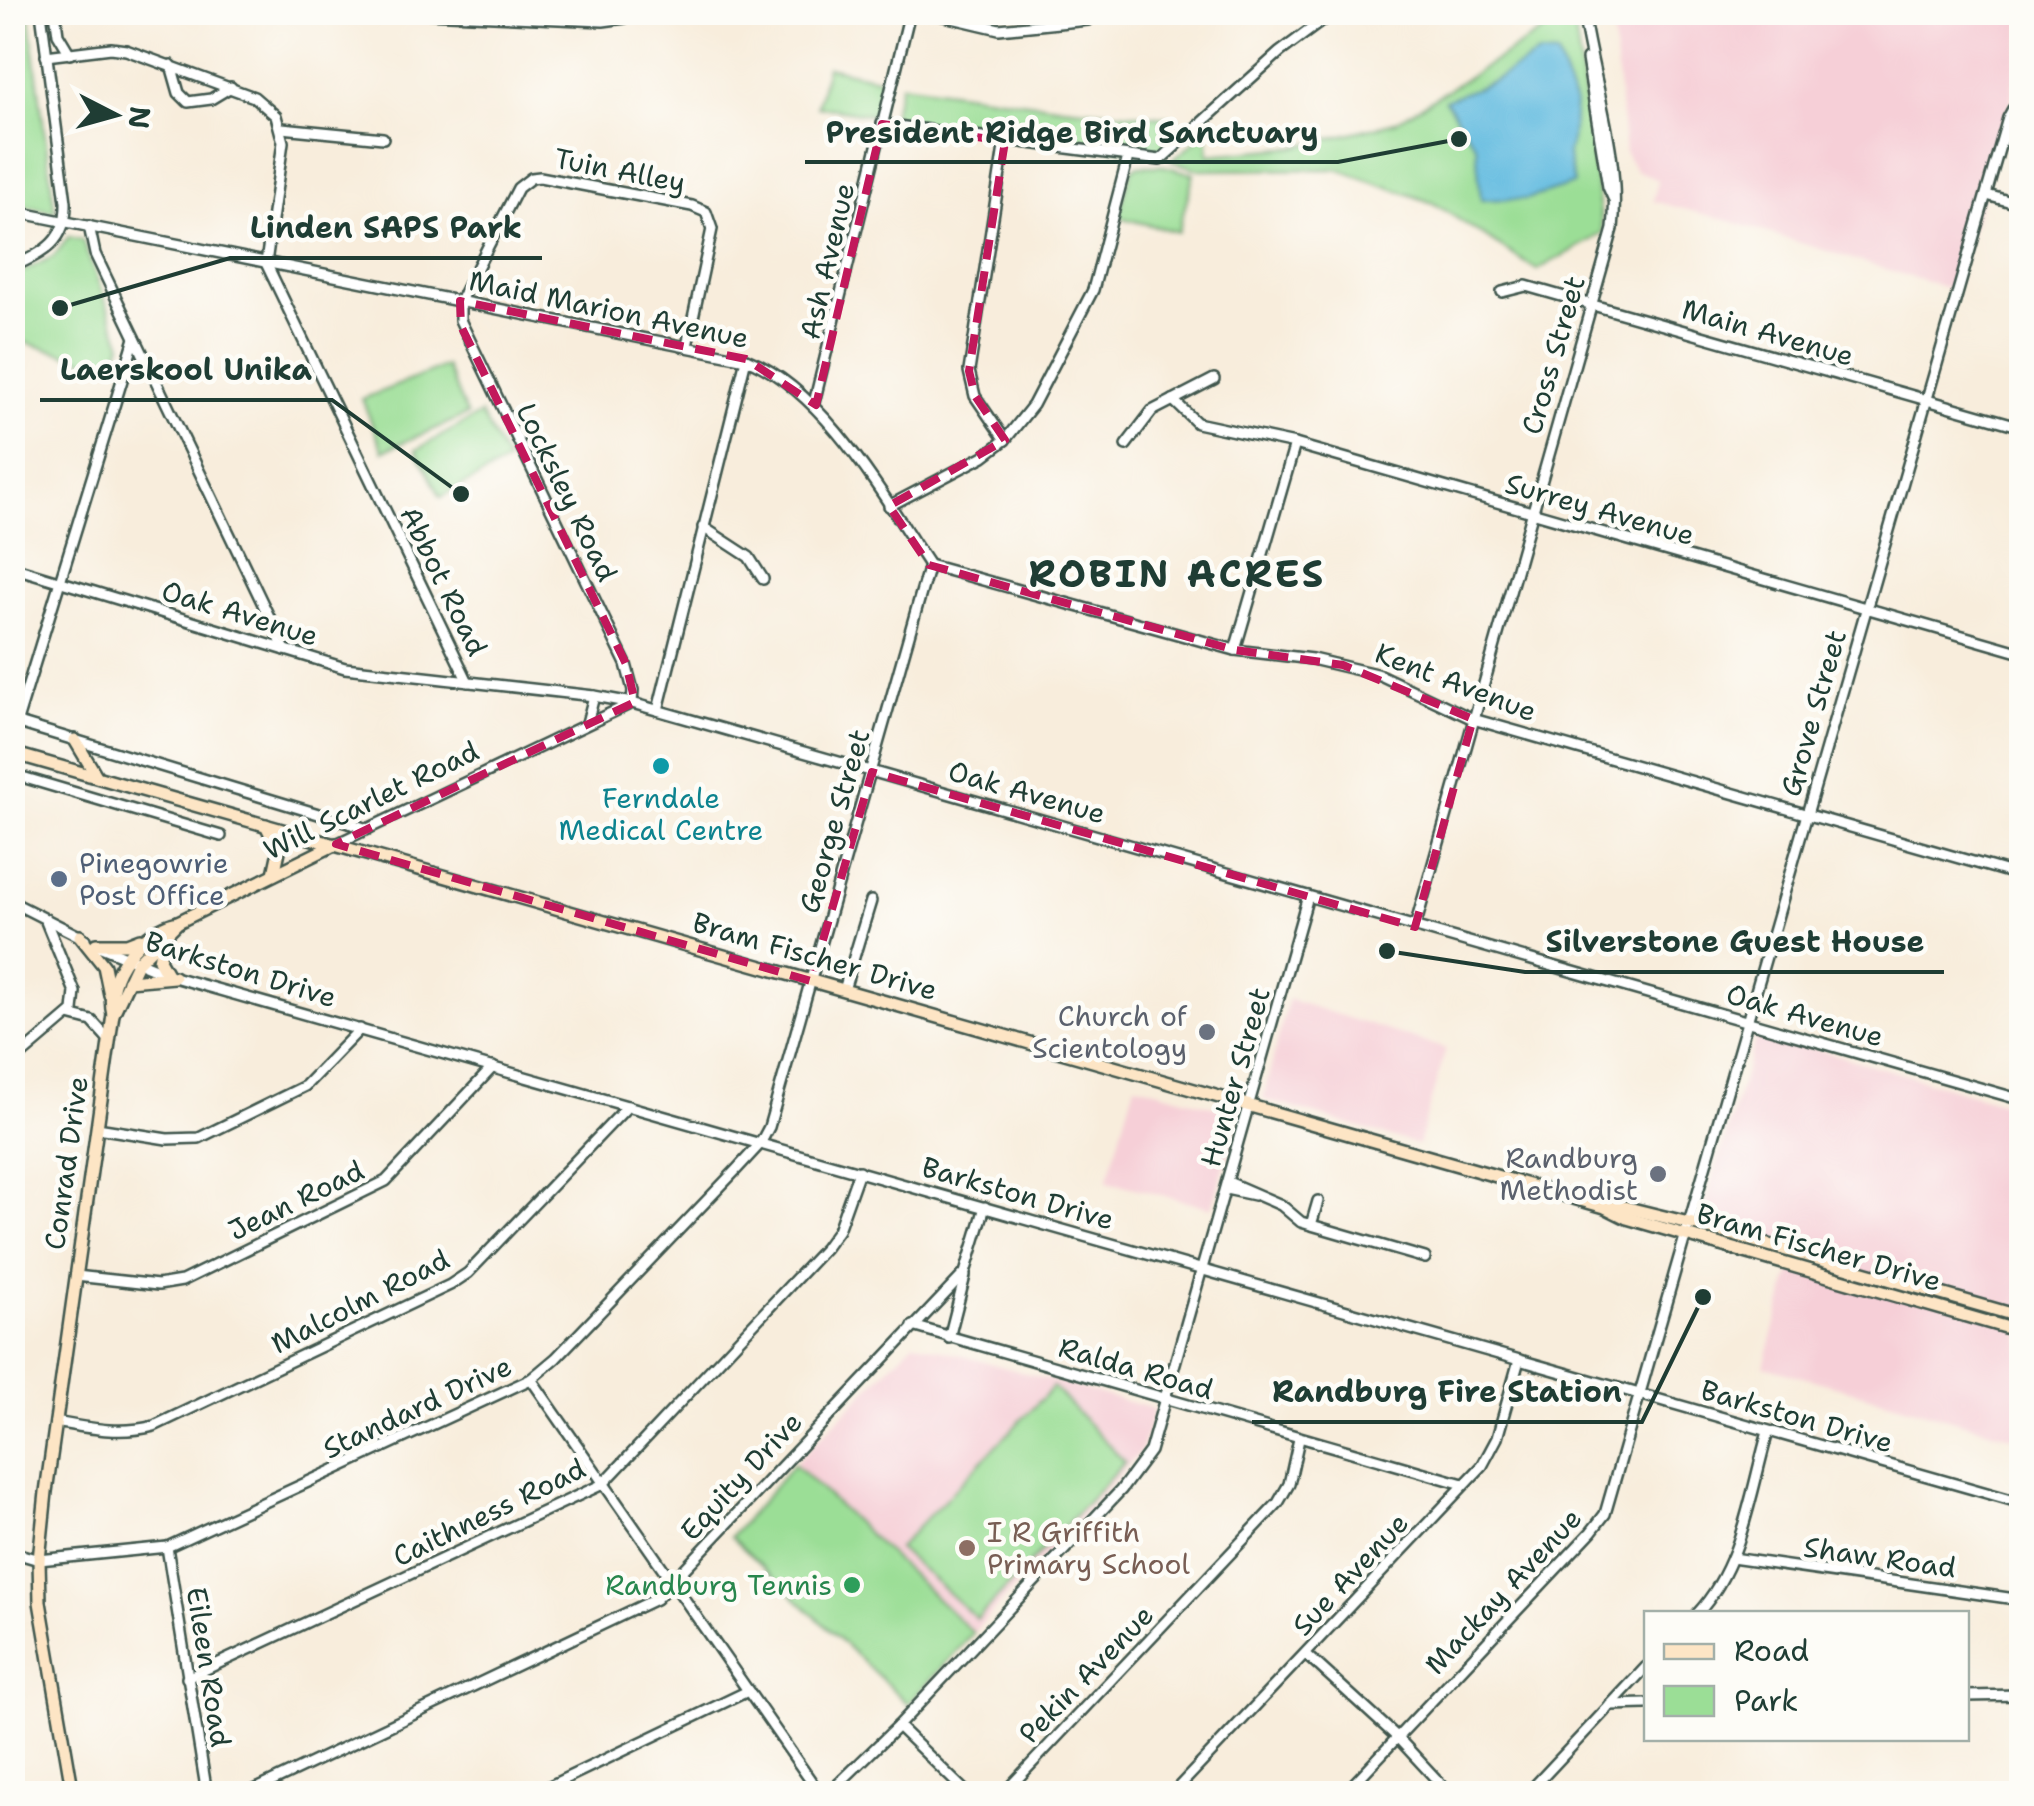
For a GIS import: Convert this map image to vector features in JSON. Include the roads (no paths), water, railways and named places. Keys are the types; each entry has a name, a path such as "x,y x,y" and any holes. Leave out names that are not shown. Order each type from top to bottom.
{"main road":[{"path":"75,740 97,778"},
{"name":"Bram Fischer Drive","path":"12,753 1605,1207 1624,1207 2022,1332"},
{"path":"266,825 278,851 274,874"},
{"name":"Will Scarlet Road","path":"132,961 147,936 162,926 178,922 336,844"},
{"name":"Will Scarlet Road","path":"132,961 178,922"},
{"name":"Conrad Drive","path":"72,1794 40,1602 39,1560 112,1014 104,966 80,936"},
{"path":"96,944 127,944 147,936"},
{"path":"128,981 170,976 159,954 164,936"},
{"path":"110,999 132,961"},
{"name":"Conrad Drive","path":"112,1014 128,981 132,961"},
{"name":"Bram Fischer Drive","path":"1690,1229 2022,1317"}],"street":[{"path":"12,267 51,247 66,222 41,12"},
{"path":"56,12 58,34 70,54"},
{"path":"405,12 603,21 625,18 634,12"},
{"name":"Ash Avenue","path":"814,403 910,12"},
{"path":"926,12 999,30 1088,20"},
{"path":"882,124 1156,160 1170,154 1280,52 1334,12"},
{"name":"Cross Street","path":"1415,927 1613,229 1614,198 1608,187 1583,12"},
{"path":"46,56 119,48 231,87 270,108 282,128 266,262"},
{"path":"171,65 180,93 188,102 212,99 231,87"},
{"name":"Grove Street","path":"1659,1330 1926,400 2017,107"},
{"path":"282,128 383,138"},
{"path":"1005,440 974,396 969,372 1006,141"},
{"path":"889,506 960,470 1005,440 1044,387 1088,302 1128,157"},
{"name":"Tuin Alley","path":"460,301 518,188 531,178 692,206 706,212 712,229 687,346"},
{"path":"1987,195 2022,204"},
{"name":"Maid Marion Avenue","path":"12,212 746,359 814,403 929,565"},
{"path":"89,226 95,254 286,650"},
{"name":"Abbot Road","path":"266,262 468,682"},
{"name":"Main Avenue","path":"1502,292 1526,286 2022,427"},
{"name":"Locksley Road","path":"460,301 461,326 628,667 632,703"},
{"path":"12,736 135,338"},
{"path":"658,710 746,359"},
{"path":"1126,445 1147,416 1214,379"},
{"name":"Surrey Avenue","path":"1173,400 1196,423 1295,444 2022,653"},
{"path":"1235,650 1295,444"},
{"path":"703,527 749,557 763,579"},
{"name":"Kent Avenue","path":"929,565 1235,650 1312,659 1380,676 1472,719 2022,876"},
{"name":"George Street","path":"780,1088 929,565"},
{"name":"Oak Avenue","path":"12,567 345,668 632,703 2022,1100"},
{"path":"587,723 594,696"},
{"name":"Will Scarlet Road","path":"336,844 632,703"},
{"path":"15,721 368,829"},
{"path":"12,774 221,836"},
{"name":"Hunter Street","path":"828,1794 898,1726 1135,1473 1150,1451 1308,896"},
{"path":"844,990 871,901"},
{"name":"Barkston Drive","path":"12,902 170,976 2022,1503"},
{"path":"12,1063 75,1007 76,997 45,919"},
{"path":"68,1015 92,1021 109,1040"},
{"path":"96,1128 182,1140 199,1138 306,1086 360,1029"},
{"name":"Jean Road","path":"76,1276 158,1285 182,1281 368,1191 399,1168 493,1068"},
{"name":"Standard Drive","path":"12,1552 39,1560 167,1548 530,1380 556,1358 760,1144 770,1127 780,1088"},
{"name":"Malcolm Road","path":"56,1422 108,1431 136,1431 154,1426 450,1285 468,1272 628,1106"},
{"name":"Caithness Road","path":"188,1678 604,1484 825,1248 838,1230 858,1171"},
{"path":"1227,1186 1282,1204 1295,1219 1311,1225 1425,1258"},
{"path":"1311,1225 1318,1202"},
{"name":"Equity Drive","path":"949,1338 985,1207"},
{"name":"Equity Drive","path":"246,1794 654,1600 965,1273"},
{"name":"Ralda Road","path":"913,1326 1463,1484"},
{"name":"Mackay Avenue","path":"1344,1794 1600,1523 1659,1330"},
{"name":"Sue Avenue","path":"1172,1794 1482,1466 1492,1450 1519,1360"},
{"path":"530,1380 820,1794"},
{"path":"1699,1611 1721,1584 1732,1558 1768,1432"},
{"name":"Pekin Avenue","path":"1003,1794 1278,1503 1289,1484 1299,1439"},
{"name":"Eileen Road","path":"167,1548 207,1794"},
{"name":"Shaw Road","path":"1732,1558 2022,1600"},
{"path":"1306,1654 1450,1794"},
{"path":"1527,1794 1644,1669"},
{"path":"533,1794 748,1691"},
{"path":"1969,1696 2022,1695"},
{"path":"1610,1706 1644,1704"},
{"path":"898,1726 968,1794"}],"water":[{"path":"1538,55 1557,56 1575,104 1572,141 1567,153 1574,184 1527,199 1481,200 1476,146 1445,100 1492,82"}],"place":[{"name":"President Ridge Bird Sanctuary","path":"1459,139"},
{"name":"Linden SAPS Park","path":"60,308"},
{"name":"Laerskool Unika","path":"461,494"},
{"name":"Ferndale Medical Centre","path":"661,766"},
{"name":"Pinegowrie Post Office","path":"59,879"},
{"name":"Silverstone Guest House","path":"1387,951"},
{"name":"Church of Scientology","path":"1207,1032"},
{"name":"Randburg Methodist","path":"1658,1174"},
{"name":"Randburg Fire Station","path":"1703,1297"},
{"name":"I R Griffith Primary School","path":"967,1548"},
{"name":"Randburg Tennis","path":"852,1585"}],"district":[{"name":"ROBIN ACRES","path":"1177,574"}]}
